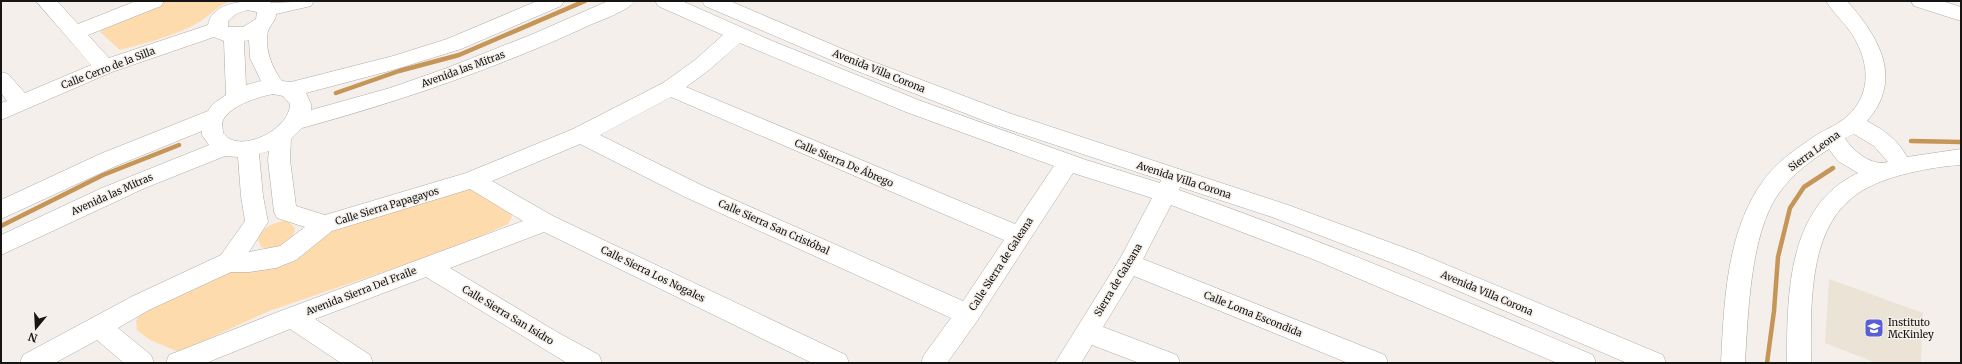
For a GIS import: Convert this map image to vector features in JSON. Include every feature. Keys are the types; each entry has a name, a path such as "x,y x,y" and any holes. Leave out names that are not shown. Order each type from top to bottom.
{"street":[{"path":"46,1 105,67"},
{"path":"75,33 153,1"},
{"path":"261,26 304,1"},
{"path":"236,88 249,91 276,83 386,65 455,44 500,26 554,1"},
{"name":"Avenida las Mitras","path":"248,149 265,144 288,129 462,70 575,26 625,1"},
{"name":"Avenida Villa Corona","path":"665,1 737,34 900,101 1068,163 1169,185 1280,212 1408,259 1654,363"},
{"name":"Avenida Villa Corona","path":"712,1 935,94 1169,185 1584,363"},
{"name":"Sierra Leona","path":"1733,363 1734,339 1750,229 1764,197 1779,176 1802,156 1833,135 1853,124 1871,104 1877,82 1875,60 1867,40 1852,18 1836,1"},
{"path":"1921,1 1961,14"},
{"path":"257,222 252,196 248,149 225,148 216,143 211,135 211,126 215,117 236,88 228,37 218,20 233,8 254,3 260,4 261,26 276,83 299,98 301,109 288,129 279,160 285,212"},
{"name":"Calle Cerro de la Silla","path":"1,112 105,67 228,37 261,26"},
{"name":"Calle Sierra Papagayos","path":"32,363 98,326 229,262 276,258 288,253 325,224 472,180 581,135 670,88 702,65 737,34"},
{"path":"1,79 21,103"},
{"name":"Calle Sierra De Ábrego","path":"670,88 872,176 1019,236"},
{"path":"1,210 108,160 215,117"},
{"path":"1853,124 1886,142 1895,153 1891,169"},
{"name":"Calle Sierra San Cristóbal","path":"581,135 693,191 968,314"},
{"path":"1833,135 1837,146 1848,158 1863,167 1891,169 1961,157"},
{"name":"Avenida las Mitras","path":"1,246 120,189 225,148"},
{"path":"250,171 279,160"},
{"name":"Calle Sierra de Galeana","path":"933,363 968,314 1068,163"},
{"path":"1799,363 1801,297 1806,255 1826,208 1843,191 1891,169"},
{"name":"Calle Sierra Los Nogales","path":"472,180 545,222 837,363"},
{"name":"Sierra de Galeana","path":"1067,363 1129,264 1169,185"},
{"path":"229,262 257,222 285,212 325,224"},
{"name":"Avenida Sierra Del Fraile","path":"178,363 292,317 545,222"},
{"name":"Calle Loma Escondida","path":"1129,264 1376,363"},
{"name":"Calle Sierra San Isidro","path":"428,266 548,340 590,363"},
{"path":"292,317 361,363"},
{"path":"98,326 142,363"},
{"path":"1086,332 1168,363"}],"shaded area":[{"path":"162,1 232,1 222,5 201,21 178,33 120,50 100,32 111,20"},
{"path":"463,186 473,188 510,209 512,217 508,224 459,246 269,311 179,352 150,340 137,330 136,321 143,309 170,296 330,230"},
{"path":"284,221 289,222 295,228 291,238 278,248 266,249 261,247 258,240 264,229 275,223"},
{"name":"Instituto McKinley","path":"1829,279 1923,313 1921,363 1876,363 1825,343"}],"waterway":[{"path":"336,93 399,71 459,55 585,1"},
{"path":"1911,141 1961,142"},
{"path":"1,226 103,175 179,145"},
{"path":"1767,363 1774,311 1778,257 1790,208 1804,187 1833,168"}],"place":[{"name":"Instituto McKinley","path":"1874,328"}]}
